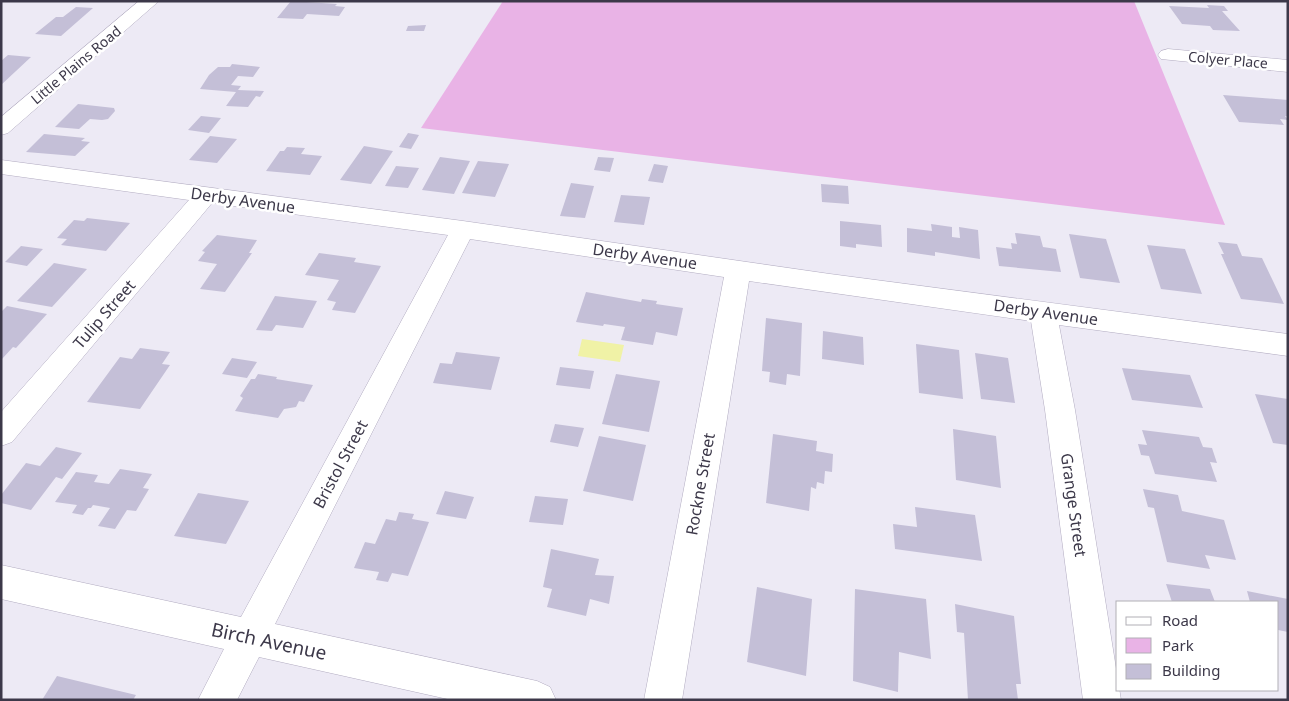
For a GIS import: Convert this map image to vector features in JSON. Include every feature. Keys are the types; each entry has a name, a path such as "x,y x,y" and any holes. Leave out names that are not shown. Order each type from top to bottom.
{"street":[{"name":"Little Plains Road","path":"1,128 150,1"},
{"name":"Colyer Place","path":"1168,55 1288,66"},
{"name":"Derby Avenue","path":"1,167 463,229 830,284 1288,344"},
{"name":"Tulip Street","path":"1,433 206,195"},
{"name":"Bristol Street","path":"217,700 463,229"},
{"name":"Rockne Street","path":"663,700 738,269"},
{"name":"Grange Street","path":"1043,312 1110,698"},
{"name":"Birch Avenue","path":"1,582 537,700"}],"green space":[{"path":"503,1 1134,1 1225,225 421,128"}],"shaded area":[{"path":"582,339 624,345 620,362 578,356"}],"building":[{"path":"291,1 337,4 335,6 345,7 339,16 307,14 303,19 277,18"},
{"path":"1207,5 1224,6 1228,11 1222,11 1240,31 1213,30 1210,26 1182,24 1169,6 1209,8"},
{"path":"76,7 93,8 61,36 35,34 56,17 63,17"},
{"path":"426,25 424,31 406,31 408,26"},
{"path":"8,55 31,57 1,85 1,61"},
{"path":"232,64 260,67 253,77 238,76 231,85 241,86 238,90 264,91 260,97 256,96 248,107 226,106 236,92 200,89 209,75 218,67 230,67"},
{"path":"1223,95 1288,100 1288,116 1285,116 1288,120 1280,119 1284,125 1239,122"},
{"path":"78,104 114,108 115,111 108,119 90,119 79,129 55,127"},
{"path":"201,116 221,118 209,133 188,130"},
{"path":"408,133 419,135 411,149 399,147"},
{"path":"44,134 85,138 81,141 90,142 75,156 26,152"},
{"path":"210,136 237,139 217,163 189,160"},
{"path":"364,146 393,151 371,184 340,180"},
{"path":"287,147 305,148 301,154 322,156 310,175 266,171 280,151 284,151"},
{"path":"440,157 470,161 454,194 422,190"},
{"path":"598,157 614,158 610,172 594,170"},
{"path":"478,161 509,164 495,197 462,193"},
{"path":"654,164 668,166 663,183 648,181"},
{"path":"396,166 419,168 408,188 385,186"},
{"path":"571,183 594,186 585,218 560,216"},
{"path":"821,184 848,186 849,204 822,202"},
{"path":"621,195 650,197 644,225 614,222"},
{"path":"87,218 130,223 106,251 61,245 67,239 57,238 74,220 84,221"},
{"path":"840,221 881,225 882,247 856,244 856,248 840,246"},
{"path":"931,224 952,227 952,237 960,238 959,227 978,230 980,259 935,252 935,256 907,252 907,228 932,231"},
{"path":"1015,233 1040,236 1043,247 1056,249 1061,272 999,266 996,247 1012,249 1011,243 1017,244"},
{"path":"1069,234 1106,239 1120,283 1080,278"},
{"path":"217,235 257,240 249,253 252,253 225,292 200,289 217,264 198,261 205,252 202,251"},
{"path":"1218,242 1237,244 1242,256 1262,258 1284,304 1241,299 1221,254 1224,254"},
{"path":"1147,245 1185,249 1202,294 1161,289"},
{"path":"21,246 43,249 27,266 5,262"},
{"path":"319,253 356,258 354,262 381,266 355,313 332,310 336,302 327,300 339,280 305,275"},
{"path":"54,263 87,269 52,307 17,301"},
{"path":"586,292 641,302 642,299 657,301 656,304 683,308 677,336 656,332 653,345 621,340 625,327 576,322"},
{"path":"275,296 317,301 303,328 276,325 272,331 256,330"},
{"path":"7,306 47,314 16,348 13,347 2,359 1,312"},
{"path":"766,318 802,323 800,376 787,374 786,385 769,382 770,372 762,371"},
{"path":"823,331 863,337 864,365 822,359"},
{"path":"916,344 959,350 963,399 919,393"},
{"path":"140,348 170,352 162,364 170,365 140,409 87,402 120,357 132,359"},
{"path":"456,352 500,357 491,390 433,383 440,363 452,364"},
{"path":"975,353 1008,358 1015,403 981,399"},
{"path":"232,358 257,362 247,378 222,374"},
{"path":"560,367 594,371 590,389 556,385"},
{"path":"1122,368 1190,375 1203,408 1132,400"},
{"path":"258,374 313,385 304,402 299,401 296,407 284,409 278,418 235,411 243,398 240,396 251,379 255,379"},
{"path":"616,374 660,381 649,432 602,424"},
{"path":"1255,394 1288,399 1288,445 1273,443"},
{"path":"555,424 584,428 578,447 550,442"},
{"path":"953,429 996,436 1001,488 956,480"},
{"path":"1142,430 1199,437 1203,447 1212,448 1217,463 1210,462 1217,482 1155,474 1149,456 1141,455 1138,444 1147,445"},
{"path":"773,434 817,441 816,451 833,454 832,472 825,471 824,484 817,482 816,489 811,487 809,511 766,503"},
{"path":"599,436 646,445 633,501 583,491"},
{"path":"56,447 82,453 62,479 56,477 31,510 1,503 1,495 26,463 40,466"},
{"path":"120,469 152,474 143,488 149,489 136,511 127,510 115,529 98,526 110,508 93,505 83,515 72,513 77,505 55,502 76,472 98,475 94,482 109,484"},
{"path":"1143,489 1178,495 1182,511 1224,520 1236,560 1205,555 1210,569 1167,562 1154,508 1148,507"},
{"path":"445,491 474,497 466,519 436,514"},
{"path":"198,493 249,501 226,544 174,536"},
{"path":"535,496 568,499 563,525 529,522"},
{"path":"915,507 975,515 982,561 895,549 893,524 917,527"},
{"path":"399,512 414,514 412,519 429,522 408,576 392,573 388,582 376,580 379,572 354,568 365,542 375,544 386,519 396,521"},
{"path":"551,549 599,559 595,575 614,576 609,604 590,599 586,616 547,607 552,589 543,587"},
{"path":"1166,584 1210,589 1215,601 1172,601"},
{"path":"757,587 812,599 806,676 747,662"},
{"path":"855,589 926,599 931,659 899,652 898,692 853,681"},
{"path":"1247,591 1288,599 1288,632 1279,630 1279,601 1250,601"},
{"path":"955,604 1014,616 1021,684 1016,684 1018,700 968,700 964,633 957,632"},
{"path":"57,676 136,695 133,700 42,700"}]}
